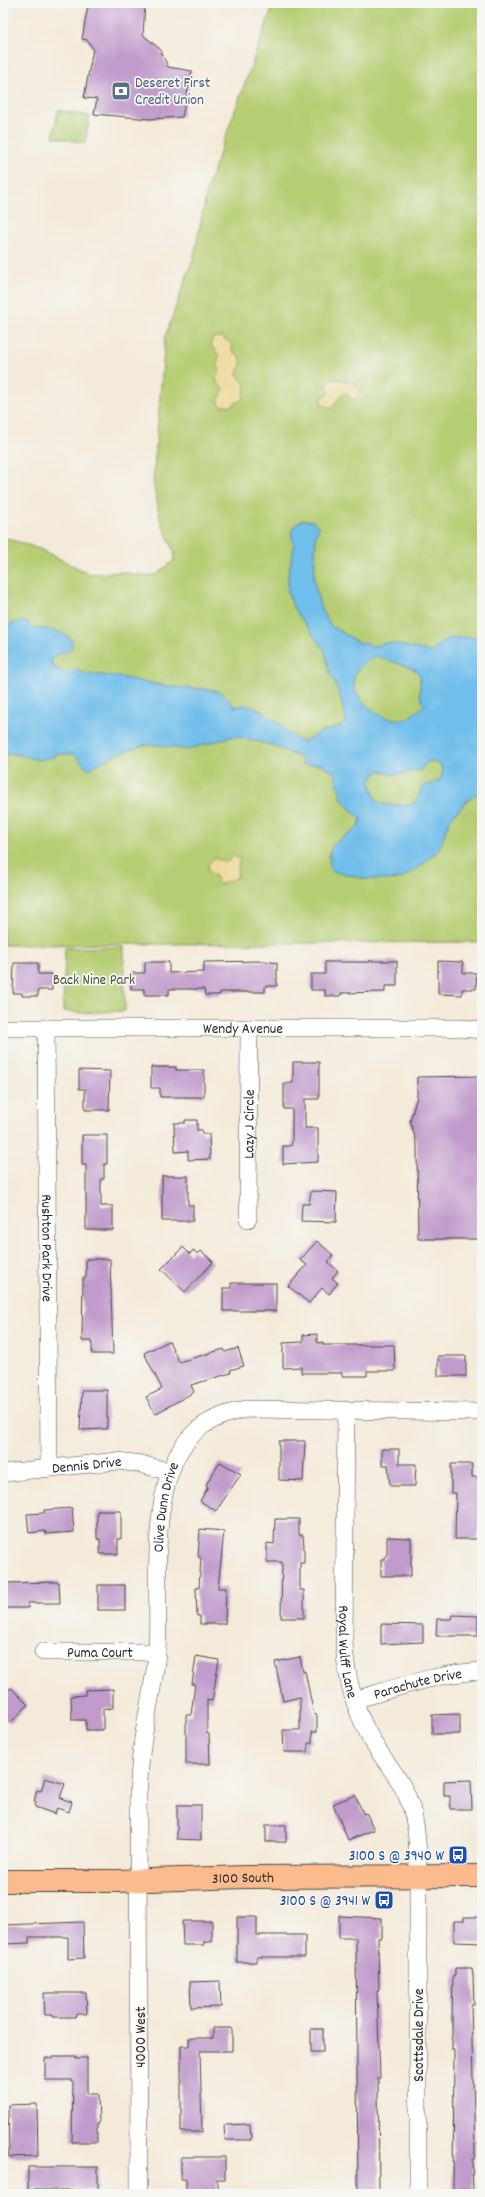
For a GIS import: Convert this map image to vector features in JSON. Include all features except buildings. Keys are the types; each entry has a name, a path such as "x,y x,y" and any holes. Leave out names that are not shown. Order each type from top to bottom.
{"main road":[{"name":"3100 South","path":"3,1881 139,1881 245,1877 482,1876"}],"street":[{"name":"Wendy Avenue","path":"3,1028 458,1028 482,1030"},
{"name":"Rushton Park Drive","path":"46,1028 49,1468"},
{"name":"Lazy J Circle","path":"248,1219 249,1028"},
{"name":"Olive Dunn Drive","path":"139,1881 140,1761 157,1652 159,1543 164,1496 170,1472 185,1442 205,1424 230,1412 260,1409 482,1412"},
{"name":"Royal Wulff Lane","path":"346,1411 344,1643 347,1672 354,1700 369,1735 399,1781 409,1801 416,1834 418,1876"},
{"name":"Dennis Drive","path":"3,1474 118,1460 141,1464 170,1472"},
{"name":"Puma Court","path":"43,1652 157,1652"},
{"name":"Parachute Drive","path":"354,1700 412,1683 468,1672 482,1671"},
{"name":"Scottsdale Drive","path":"418,1876 418,2194"},
{"name":"4000 West","path":"139,1881 139,2194"}],"green space":[{"path":"274,3 482,3 482,942 3,945 3,537 40,549 90,574 122,572 145,576 156,575 174,560 174,552 160,519 153,482 165,337 194,256 208,185"},
{"path":"58,110 90,116 85,143 53,137"},
{"name":"Back Nine Park","path":"124,947 125,1011 80,1013 63,1011 65,948"}],"sand":[{"path":"215,337 222,337 231,343 233,352 239,356 242,362 236,375 245,384 244,398 231,406 221,406 218,401 224,389 217,383 216,377 220,370 217,365 219,355 211,345 212,339"},
{"path":"332,379 344,380 355,384 360,390 356,399 353,400 346,393 342,394 332,408 322,405 321,398 329,393 327,384"},
{"path":"234,856 240,859 237,870 238,877 219,885 215,876 208,871 208,865 213,858 227,862"}],"water":[{"path":"302,520 313,521 319,527 316,537 314,579 320,606 331,626 358,642 375,646 385,643 396,644 431,652 440,643 455,637 482,639 482,791 467,801 453,816 448,823 440,848 421,866 402,878 391,880 366,879 331,871 329,858 331,849 340,839 353,832 361,819 342,799 334,772 320,764 303,765 301,758 272,745 234,736 186,750 160,745 144,745 118,754 88,769 74,754 57,754 55,757 38,760 16,754 3,754 3,663 7,647 3,641 3,627 17,622 28,622 29,626 35,628 57,631 72,640 72,648 70,650 57,655 52,659 52,666 64,672 72,673 77,668 85,674 115,676 165,686 214,690 223,694 235,707 244,705 255,707 281,725 289,734 301,741 305,741 320,732 338,727 346,722 346,717 337,688 329,671 325,651 294,609 288,593 288,576 294,546 291,533 294,526","holes":["377,656 416,670 420,676 420,697 424,705 409,717 404,719 394,719 383,716 372,710 363,702 357,693 354,683 356,673 363,664","432,761 441,765 443,773 439,781 423,786 416,801 408,806 381,804 376,800 370,782 379,770 391,775 421,770 426,763"]}],"place":[{"name":"Deseret First Credit Union","path":"121,91"},
{"name":"3100 S @ 3940 W","path":"458,1855"},
{"name":"3100 S @ 3941 W","path":"384,1900"}]}
